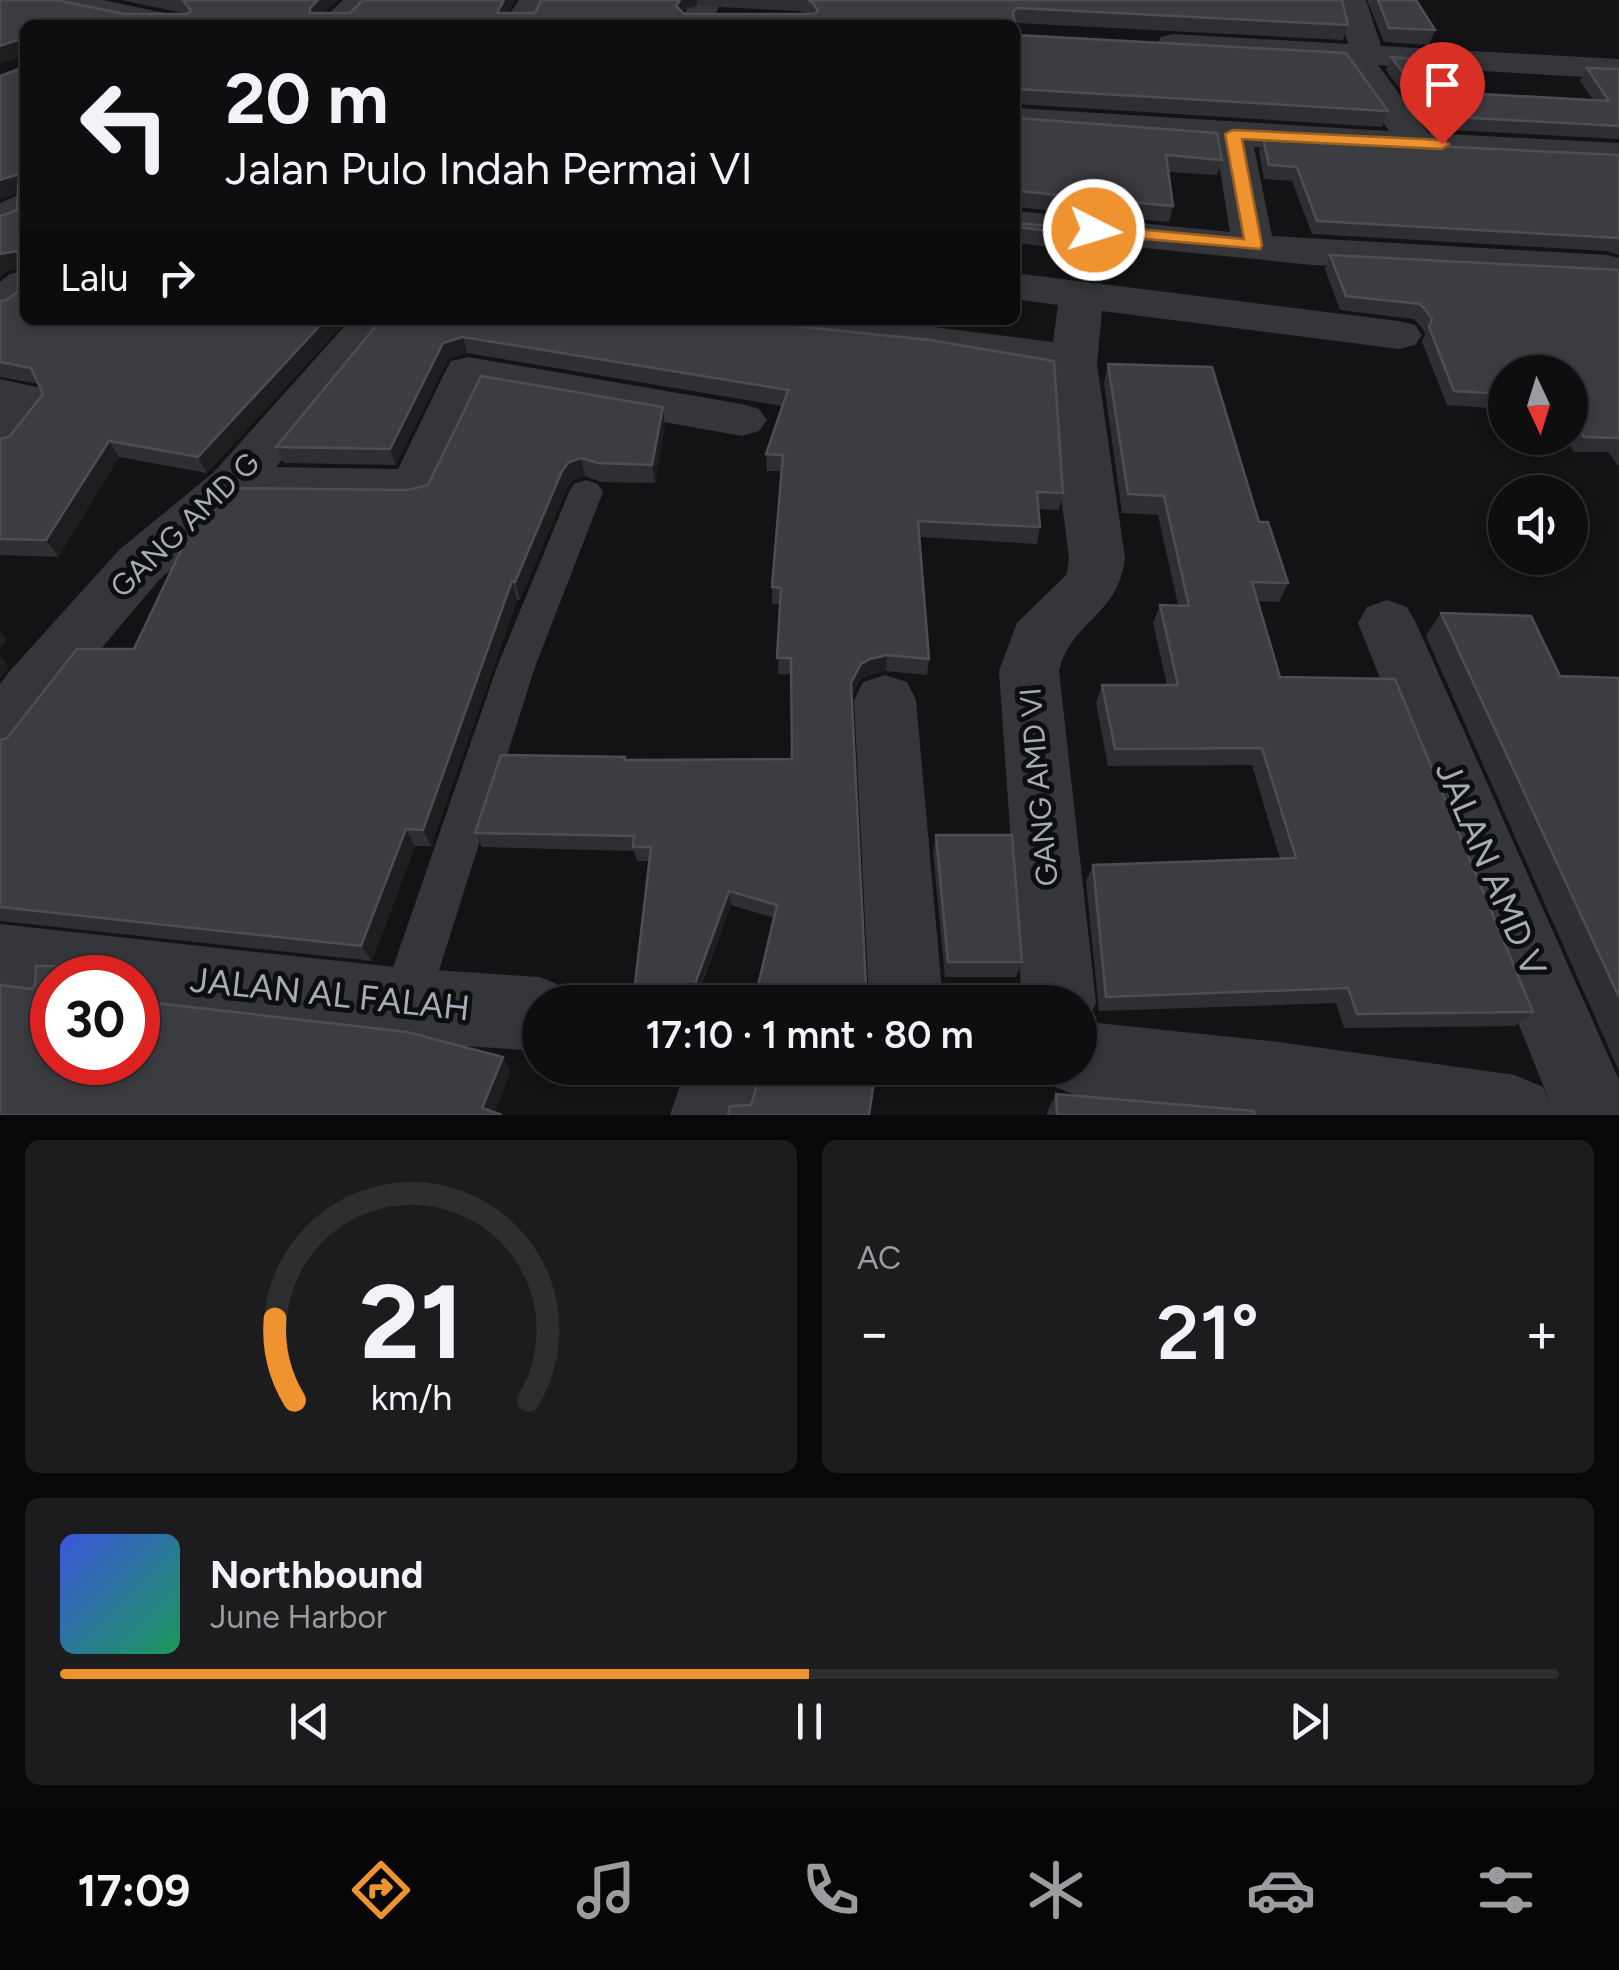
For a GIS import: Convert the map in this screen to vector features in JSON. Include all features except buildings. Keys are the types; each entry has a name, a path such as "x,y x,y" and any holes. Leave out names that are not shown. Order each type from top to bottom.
{"street":[{"path":"58,0 100,18"},
{"path":"340,20 362,0"},
{"path":"1351,0 1360,53 1416,143"},
{"path":"1134,42 1619,69"},
{"path":"1020,119 1619,154"},
{"path":"1233,134 1254,245"},
{"path":"1020,223 1312,252 1615,274"},
{"path":"1020,287 1399,335"},
{"path":"0,304 20,288"},
{"name":"GANG AMD VI","path":"1057,985 1029,671 1038,639 1094,582 1097,558 1072,362 1081,295"},
{"name":"GANG AMD G","path":"0,733 30,690 139,565 232,485 370,325"},
{"path":"791,325 930,339 1072,362"},
{"path":"232,485 415,487 468,372 742,420"},
{"path":"0,395 24,399 27,408 0,439"},
{"name":"JALAN AMD V","path":"1388,623 1594,1115"},
{"path":"885,700 905,985"},
{"name":"JALAN AL FALAH","path":"0,958 404,1004 522,1013"},
{"path":"1097,1062 1280,1098 1515,1115"},
{"path":"710,1115 719,1085"}],"lane":[{"path":"404,1004 516,667 586,492"}],"route":[{"path":"1094,230 1254,245 1233,134 1442,144"}]}
